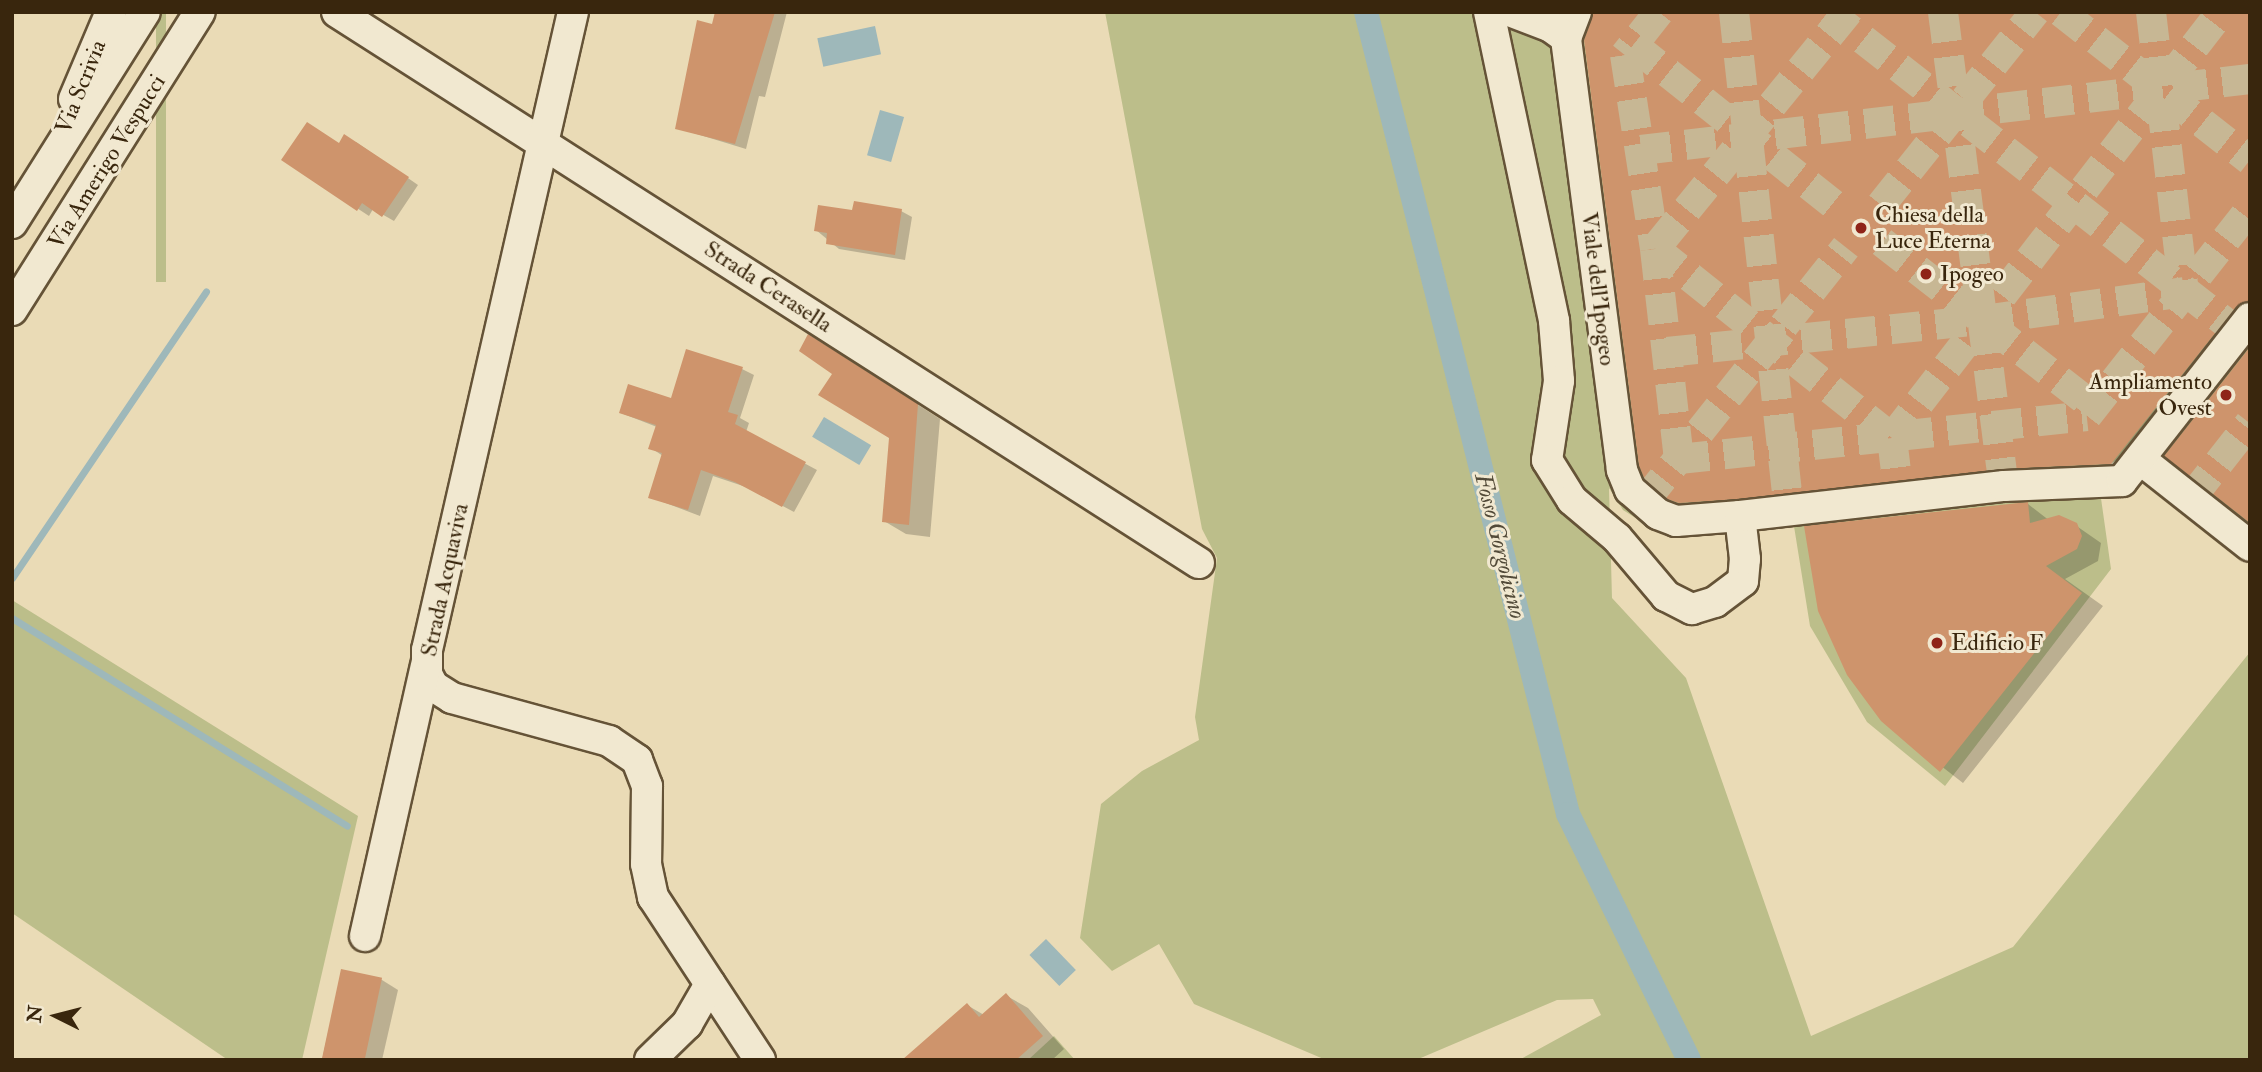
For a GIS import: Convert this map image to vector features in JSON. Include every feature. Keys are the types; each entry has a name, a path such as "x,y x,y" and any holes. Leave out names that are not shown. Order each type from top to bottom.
{"street":[{"name":"Via Scrivia","path":"51,162 111,12"},
{"name":"Via Amerigo Vespucci","path":"12,223 145,12"},
{"name":"Via Amerigo Vespucci","path":"12,310 200,12"},
{"name":"Strada Cerasella","path":"337,12 1199,563"},
{"name":"Strada Acquaviva","path":"573,12 426,666 433,686 452,698 609,741 637,760 647,786 649,887 670,928 760,1060"},
{"path":"1489,12 1554,321 1559,381 1547,460 1572,500 1617,538 1666,596 1692,609 1715,602 1743,581 1740,516"},
{"path":"1512,12 1551,27 1571,25"},
{"name":"Viale dell'Ipogeo","path":"1571,25 1622,470 1630,490 1658,514 1676,521 1698,520 2004,486 2122,481 2242,329"},
{"path":"2140,459 2250,546"},
{"path":"365,936 426,666"},
{"path":"650,1060 687,1024 710,984"}],"green space":[{"path":"156,12 166,12 166,282 156,282"},
{"path":"1105,12 2250,12 2250,532 2123,457 2097,470 2111,569 1945,786 1867,722 1810,626 1793,520 1661,534 1623,510 1609,488 1612,598 1686,678 1811,1036 2013,947 2250,652 2250,1060 1519,1060 1601,1015 1593,999 1557,1000 1416,1060 1326,1060 1194,1004 1159,944 1112,971 1080,938 1101,804 1142,771 1199,740 1195,717 1217,558 1202,529"},
{"path":"12,600 358,816 302,1060 228,1060 12,913"},
{"path":"1054,1036 1075,1060 1028,1060"}],"water":[{"path":"875,26 881,54 823,67 817,38"},
{"path":"880,110 904,117 891,162 867,155"},
{"path":"824,417 871,445 859,465 812,437"},
{"path":"1046,939 1076,970 1059,986 1029,955"}],"building":[{"path":"715,12 775,12 735,144 675,129 697,20 712,24"},
{"name":"Ipogeo","path":"1594,12 2250,12 2250,301 2236,307 2111,464 2002,469 1738,499 1679,503 1667,499 1645,480 1639,466 1584,40"},
{"path":"307,122 339,143 344,134 409,177 382,217 362,203 357,211 281,160"},
{"path":"854,201 902,209 895,255 826,244 827,233 814,231 818,205 852,210"},
{"path":"808,334 918,404 909,525 882,522 889,438 818,395 832,374 799,351"},
{"name":"Ampliamento Ovest","path":"2250,347 2250,523 2164,456"},
{"path":"686,349 743,367 728,412 738,415 735,424 806,462 782,507 735,482 701,470 688,510 648,498 662,453 648,449 656,425 619,413 628,384 671,398"},
{"name":"Edificio F","path":"2028,502 2030,523 2059,515 2077,523 2082,536 2077,549 2046,566 2082,593 1940,772 1881,721 1847,675 1818,611 1804,526"},
{"path":"341,969 382,978 365,1060 322,1060"},
{"path":"1006,993 1043,1036 1016,1060 902,1060 967,1003 979,1017"}],"waterway":[{"name":"Fosso Gorgolicino","path":"1366,12 1568,814 1689,1060"},
{"path":"12,578 206,291"},
{"path":"12,618 347,826"}],"tunnel":[{"path":"1659,12 1625,55 1655,249 1679,459 2087,416 2250,209"},
{"path":"1734,12 1789,511"},
{"path":"1828,12 2230,326"},
{"path":"1848,12 1655,249 1892,438"},
{"path":"1943,12 2004,486"},
{"path":"1881,205 2035,12"},
{"path":"2061,12 2250,160"},
{"path":"2151,12 2184,292"},
{"path":"1892,438 2221,12"},
{"path":"1633,45 1838,208"},
{"path":"1641,150 2250,79"},
{"path":"1882,242 2094,407"},
{"path":"1644,502 1846,247"},
{"path":"1667,352 1983,320 2184,292"},
{"path":"2191,498 2250,423"},
{"path":"1892,438 1899,497"}],"place":[{"name":"Chiesa della Luce Eterna","path":"1861,228"},
{"name":"Ipogeo","path":"1926,274"},
{"name":"Ampliamento Ovest","path":"2226,395"},
{"name":"Edificio F","path":"1937,643"}]}
